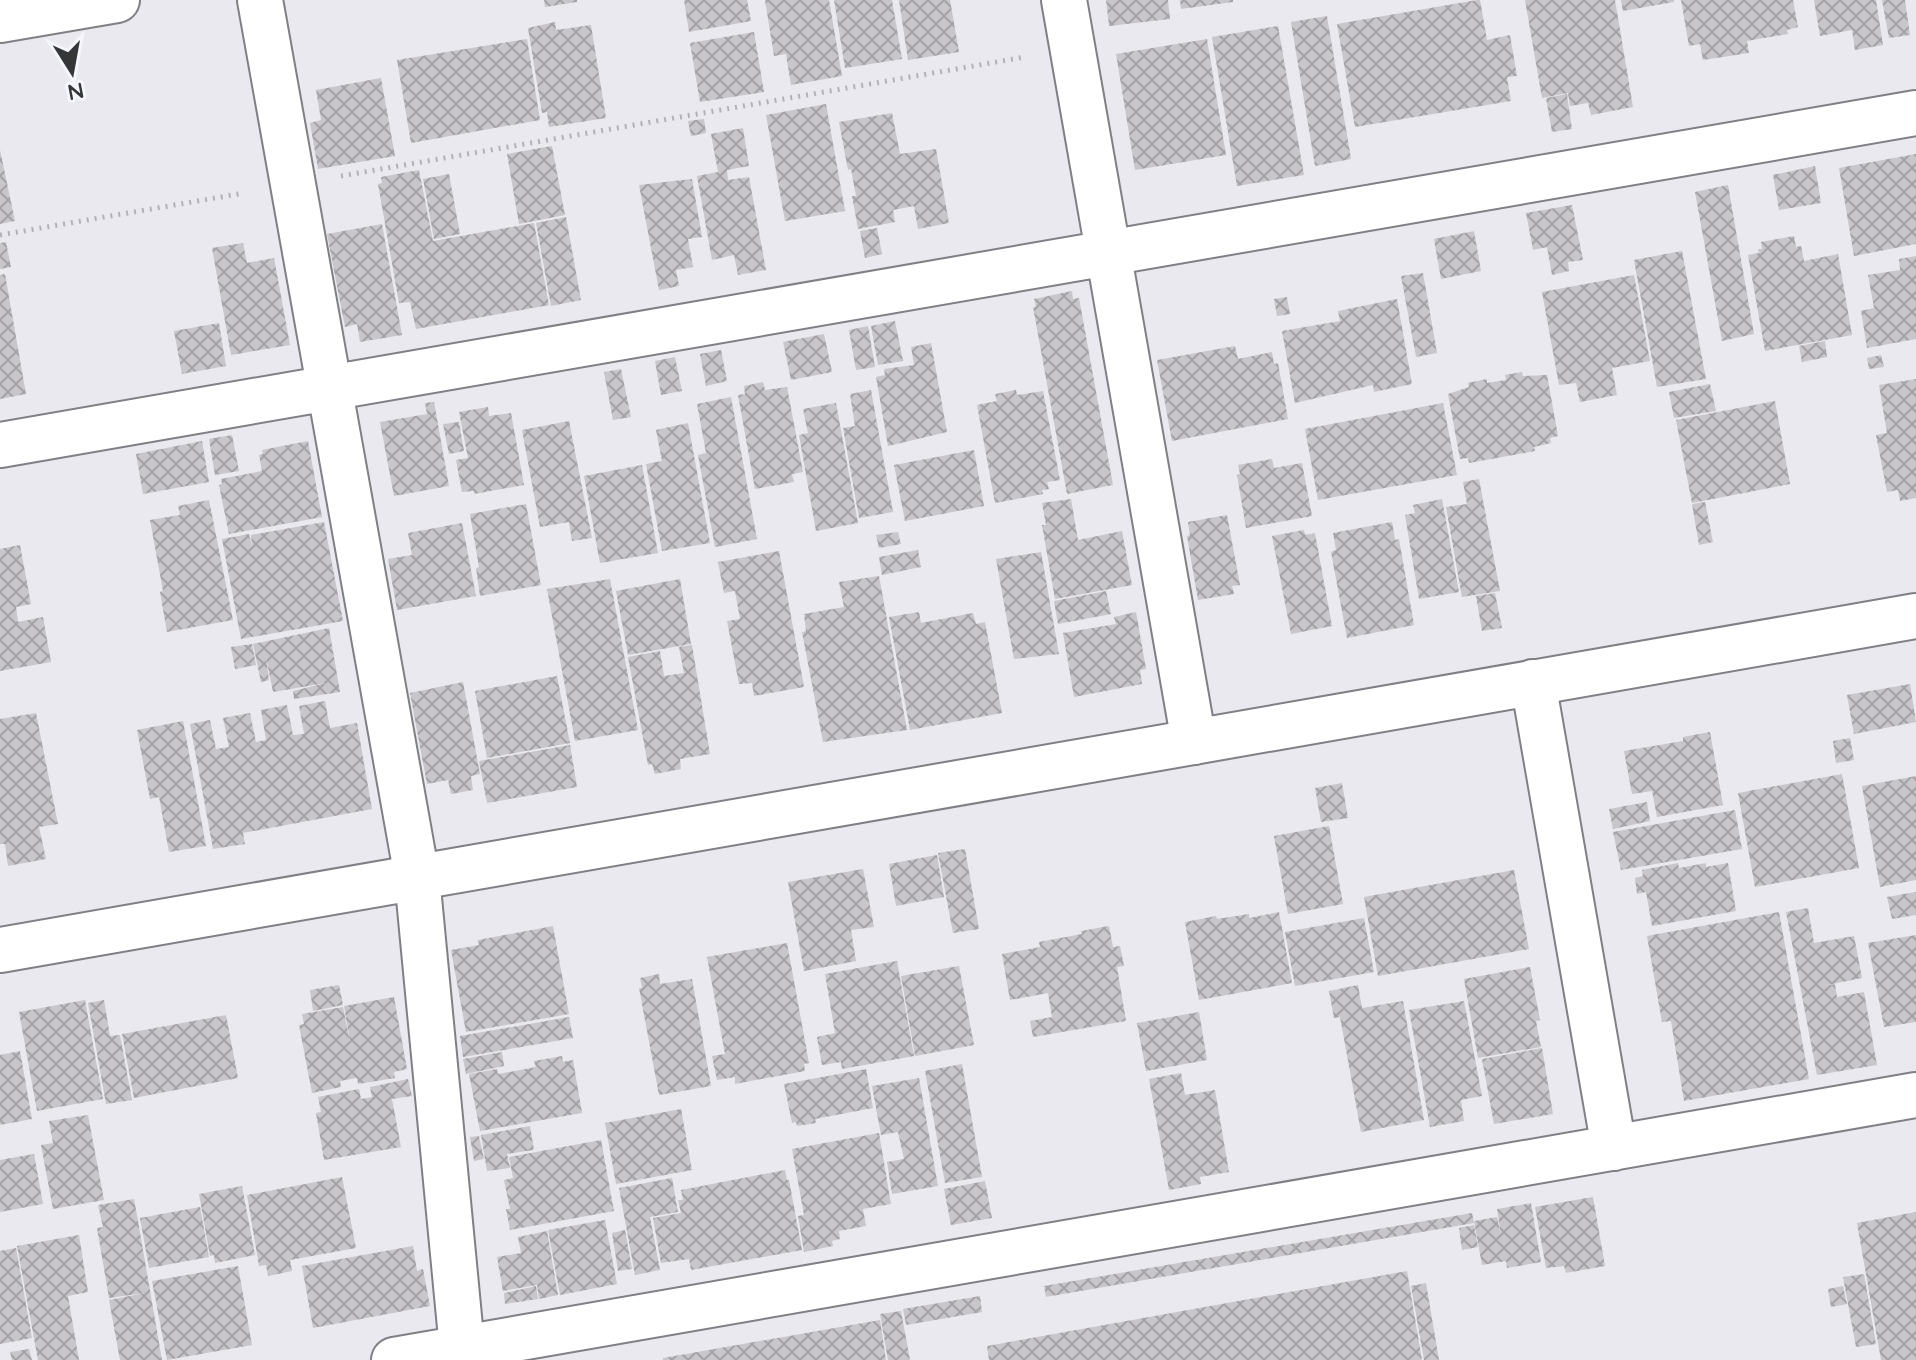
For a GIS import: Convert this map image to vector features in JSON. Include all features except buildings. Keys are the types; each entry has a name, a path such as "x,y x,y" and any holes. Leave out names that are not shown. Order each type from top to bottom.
{"street":[{"path":"0,20 117,0"},
{"path":"260,0 417,877 462,1348"},
{"path":"1064,0 1194,742"},
{"path":"0,445 1916,113"},
{"path":"0,950 1916,616"},
{"path":"1533,682 1614,1148"},
{"path":"399,1360 1916,1095"}],"path":[{"path":"0,235 1073,49"}]}
